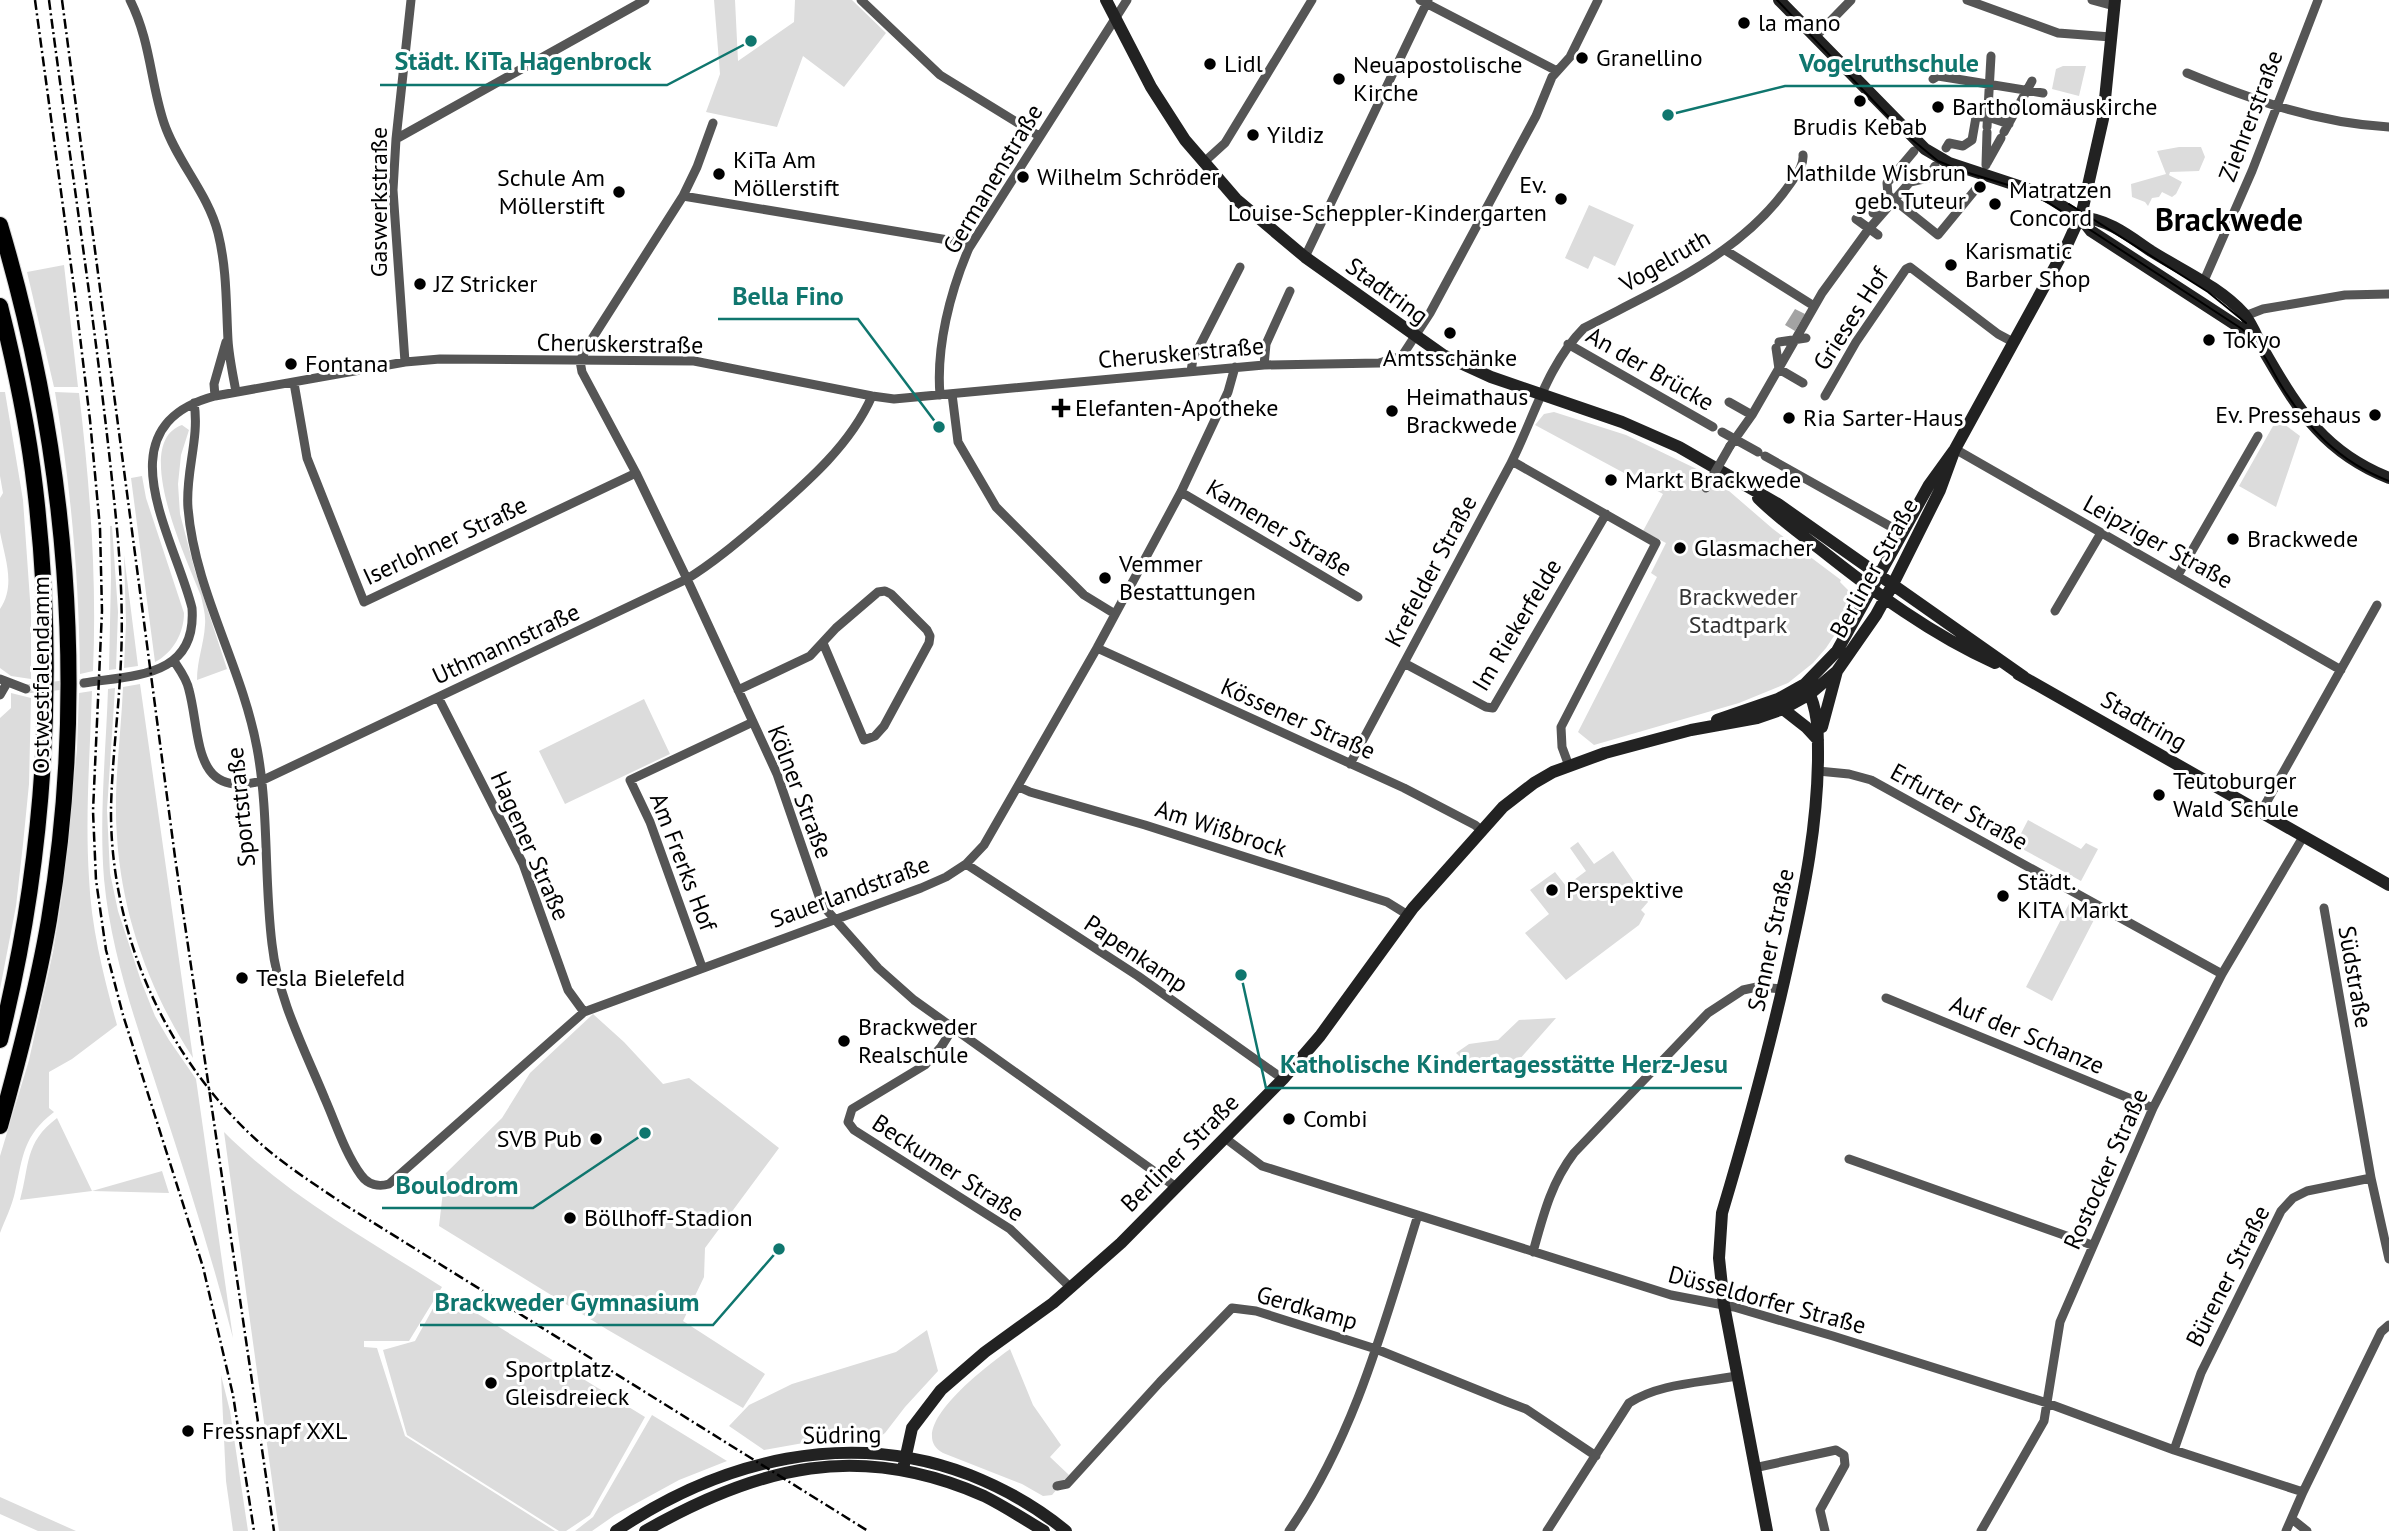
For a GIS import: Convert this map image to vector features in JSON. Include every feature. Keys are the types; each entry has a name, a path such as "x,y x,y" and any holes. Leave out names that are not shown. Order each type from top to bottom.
{"highway":[{"name":"Ostwestfalendamm","path":"0,225 28,327 57,486 67,613 68,680 66,758 49,919 21,1051 0,1126"},
{"name":"Ostwestfalendamm","path":"0,306 35,486 46,658 44,754 30,883 18,960 0,1040"}],"street":[{"path":"130,0 146,37 163,120 172,143 207,204 218,232 227,288 228,337 236,393"},
{"name":"Gaswerkstraße","path":"405,362 394,221 396,139 411,0"},
{"path":"396,139 645,0"},
{"path":"861,0 940,75 1039,136"},
{"name":"Stadtring","path":"1106,0 1158,99 1203,163 1237,199 1305,257 1415,338 1443,355 1491,377 1622,422 1679,447 1778,504 2024,677"},
{"name":"Germanenstraße","path":"940,395 944,332 969,248 1127,0"},
{"path":"1203,163 1224,143 1312,0"},
{"name":"Cheruskerstraße","path":"174,662 190,638 192,608 152,486 153,450 169,421 194,403 215,396 405,362 440,359 694,361 872,397 904,398 1235,367 1387,362 1402,356 1415,338 1536,116 1544,92 1570,57 1598,0"},
{"path":"1779,0 1925,149 1949,163 2038,192 2080,216 2112,225 2203,283 2245,316 2294,401 2320,434 2350,459 2389,478"},
{"path":"1816,36 1851,0"},
{"path":"1966,0 2034,26 2074,35 2110,37"},
{"path":"2092,0 2114,3"},
{"name":"Ziehrerstraße","path":"2203,283 2252,171 2318,0"},
{"path":"1305,257 1425,1 1557,71"},
{"name":"Berliner Straße","path":"1691,730 1807,689 1837,651 1929,485 1955,449 2067,245 2080,216 2103,120 2114,3"},
{"path":"1991,56 1986,164 2032,81"},
{"path":"2187,73 2275,107 2389,127"},
{"path":"1933,79 1938,76 2043,93"},
{"path":"1946,148 1949,143 1963,146 1968,143 1973,137 1976,117 2005,132"},
{"path":"580,361 683,196 713,123"},
{"path":"1706,488 1815,306 1831,286 1876,212 1887,183 1914,152"},
{"name":"Vogelruth","path":"1541,394 1568,344 1584,328 1724,250 1773,207 1801,166 1803,155"},
{"path":"1876,212 1910,182 1928,178 1935,166"},
{"path":"1876,212 1938,235 1980,184"},
{"path":"683,196 960,242 969,248"},
{"path":"1876,212 1878,235"},
{"path":"2080,216 2091,231 2242,329 2262,347"},
{"path":"1724,250 1815,306"},
{"path":"1191,372 1193,359 1240,267"},
{"name":"Grieses Hof","path":"1825,396 1862,333 1910,267 1998,334 2013,342"},
{"path":"1264,365 1266,344 1290,290"},
{"path":"2245,316 2263,309 2345,295 2389,293"},
{"path":"1809,316 1812,328"},
{"path":"215,396 214,384 228,337"},
{"path":"1779,369 1778,345 1806,338"},
{"name":"An der Brücke","path":"1568,344 1717,430 1732,442 1761,454 1902,533"},
{"name":"Kölner Straße","path":"580,361 582,372 636,472 688,579 777,774 815,889 824,907 893,982 953,1028 1176,1186"},
{"name":"Sauerlandstraße","path":"382,1186 389,1184 584,1012 921,888 966,864 984,845 1097,648 1181,492 1228,391 1235,367"},
{"path":"1779,369 1803,383"},
{"name":"Iserlohner Straße","path":"294,383 307,458 364,602 636,472"},
{"path":"952,394 958,442 996,507 1084,595 1115,614"},
{"name":"Krefelder Straße","path":"1350,764 1512,461 1541,394"},
{"name":"Uthmannstraße","path":"174,662 189,687 198,746 206,766 231,785 244,786 261,781 688,579 713,563 813,477 862,415 872,397"},
{"path":"1729,402 1752,415"},
{"name":"Sportstraße","path":"194,403 197,422 188,508 201,576 242,693 257,747 271,944 285,1004 344,1144 362,1177 373,1185 382,1186"},
{"path":"2178,575 2259,436"},
{"name":"Berliner Straße","path":"904,1463 912,1428 941,1390 985,1352 1071,1288 1121,1243 1283,1079 1320,1036 1408,915 1503,807 1534,783 1605,752 1691,730 1757,718 1783,709 1807,689 1837,671 1893,584 1940,490 1955,449"},
{"name":"Leipziger Straße","path":"1955,449 2341,670"},
{"path":"1512,461 1656,543 1561,727 1562,747 1569,766"},
{"name":"Stadtring","path":"1748,488 1769,509 1871,588 1976,655 2024,677 2389,886"},
{"name":"Kamener Straße","path":"1181,492 1358,597"},
{"name":"Im Riekerfelde","path":"1404,663 1486,707 1493,708 1606,514"},
{"path":"2055,611 2101,533"},
{"path":"738,690 818,650 823,643 836,628 878,592 886,591 930,636 929,643 884,726 875,736 864,740 823,643"},
{"path":"2261,812 2377,605"},
{"name":"Kössener Straße","path":"1097,648 1427,800 1475,825 1480,831"},
{"path":"84,683 147,674 174,662"},
{"path":"1818,740 1837,671"},
{"path":"0,695 4,681 26,688"},
{"name":"Senner Straße","path":"1767,1531 1724,1305 1719,1226 1767,1057 1811,854 1818,740 1817,716 1807,689"},
{"name":"Hagener Straße","path":"438,697 523,864 568,990 584,1012"},
{"path":"1783,709 1797,718 1818,740"},
{"name":"Am Frerks Hof","path":"702,967 650,822 631,780 753,722"},
{"name":"Erfurter Straße","path":"1818,771 1849,774 1871,780 2222,974"},
{"name":"Am Wißbrock","path":"1019,787 1387,902 1408,915"},
{"name":"Rostocker Straße","path":"1981,1531 2044,1421 2060,1322 2153,1108 2222,974 2303,837"},
{"name":"Papenkamp","path":"966,864 1138,976 1283,1079"},
{"name":"Südstraße","path":"2324,908 2371,1178 2389,1259"},
{"path":"1533,1252 1550,1192 1561,1171 1584,1143 1708,1013 1744,990 1757,987 1783,989"},
{"name":"Auf der Schanze","path":"1886,998 2153,1108"},
{"name":"Beckumer Straße","path":"953,1028 925,1065 852,1109 849,1122 854,1130 1010,1229 1071,1288"},
{"name":"Düsseldorfer Straße","path":"1225,1138 1262,1166 1671,1295 1724,1305 1830,1335 2046,1403 2174,1450 2302,1492"},
{"path":"1849,1159 2092,1245"},
{"name":"Bürener Straße","path":"2174,1450 2201,1373 2281,1211 2293,1198 2307,1191 2371,1178"},
{"path":"1289,1531 1331,1462 1353,1413 1418,1215"},
{"name":"Gerdkamp","path":"1057,1486 1067,1484 1232,1308 1256,1311 1376,1349 1526,1409 1597,1456"},
{"path":"2286,1531 2302,1492 2381,1332 2389,1325"},
{"path":"1547,1531 1629,1403 1643,1394 1736,1376"},
{"path":"1754,1468 1836,1450 1844,1455 1845,1465 1820,1510 1825,1531"},
{"name":"Südring","path":"616,1531 695,1487 747,1466 818,1453 876,1453 987,1498 1044,1531"},
{"name":"Südring","path":"645,1531 701,1501 750,1482 796,1470 846,1464 904,1463 950,1468 989,1483 1032,1505 1066,1531"},
{"path":"2292,1519 2307,1531"}],"green space":[{"path":"714,0 735,0 738,61 794,22 795,0 852,0 886,33 844,87 803,56 777,127 706,112 720,74"},
{"path":"2063,66 2086,66 2079,96 2052,89 2056,69"},
{"path":"2201,147 2205,157 2199,171 2170,172 2169,175 2182,182 2172,197 2162,192 2159,197 2152,198 2148,206 2132,197 2131,184 2166,174 2157,151"},
{"path":"1589,205 1634,225 1615,266 1594,256 1588,269 1565,258"},
{"path":"64,265 78,387 54,387 27,272"},
{"path":"0,392 5,392 23,500 31,614 31,679 11,676 0,668 0,609 5,600 8,581 0,532 0,498 3,493 0,476"},
{"path":"55,392 79,393 86,463 92,532 94,636 93,671 80,674 73,533"},
{"name":"Brackweder Stadtpark","path":"1554,412 1626,435 1705,473 1841,580 1853,595 1850,612 1813,663 1788,683 1739,703 1594,745 1578,732 1657,577 1651,573 1666,543 1643,531 1663,494 1535,425 1544,414"},
{"path":"2284,424 2300,436 2276,507 2239,486 2273,426"},
{"path":"182,425 189,430 181,455 178,484 180,514 195,571 227,669 197,680 204,632 204,610 176,533 162,479 161,455 167,436"},
{"path":"142,476 146,498 184,613 176,642 155,662 131,478"},
{"path":"110,526 118,612 116,669 109,670 111,577"},
{"path":"124,555 138,666 124,668 126,623"},
{"path":"140,684 193,1058 151,980 132,924 120,866 116,800 123,687"},
{"path":"115,688 107,810 110,873 118,911 155,1016 196,1079 233,1338 199,1219 127,991 113,935 104,879 103,808 108,689"},
{"path":"92,691 88,808 90,896 99,952 117,1025 72,1059 49,1072 49,1108 54,1112 30,1138 14,1197 0,1233 0,1156 29,1060 53,952 62,896 77,749 79,693"},
{"path":"11,693 31,698 29,784 16,906 0,989 0,718 11,708"},
{"path":"644,699 670,754 565,804 539,751"},
{"path":"2028,820 2081,849 2086,843 2098,849 2081,881 2015,845"},
{"path":"1578,842 1594,864 1613,851 1648,902 1641,910 1645,914 1639,925 1566,980 1525,933 1549,914 1530,890 1555,872 1566,886 1586,871 1570,848"},
{"path":"2071,900 2097,914 2052,1001 2026,987"},
{"path":"593,1014 624,1042 663,1084 689,1078 779,1148 705,1248 704,1277 683,1321 765,1374 743,1408 608,1330 439,1226 445,1174 502,1118 530,1073"},
{"path":"1556,1018 1510,1070 1496,1057 1478,1074 1456,1053 1469,1044 1498,1040 1519,1020"},
{"path":"57,1118 92,1191 20,1200 33,1146 46,1127"},
{"path":"224,1132 301,1197 442,1287 409,1341 364,1341 364,1347 377,1348 405,1436 555,1531 279,1531"},
{"path":"162,1171 169,1193 92,1191"},
{"name":"Sportplatz Gleisdreieck","path":"442,1292 645,1417 590,1515 566,1531 559,1531 407,1435 383,1350 415,1341"},
{"path":"927,1330 938,1371 878,1438 809,1442 764,1450 729,1426 749,1405 792,1384 896,1352"},
{"path":"1010,1349 1033,1405 1061,1445 1050,1457 1069,1475 1052,1495 1043,1496 1022,1484 943,1453 933,1442 933,1429 954,1397"},
{"path":"221,1375 230,1411 248,1531 233,1531 226,1481"},
{"path":"652,1415 727,1461 679,1480 615,1515 592,1531 575,1531 593,1517"},
{"path":"0,1497 76,1531 38,1531 0,1514"}],"shaded area":[{"path":"1795,309 1805,314 1795,331 1785,325"}],"tunnel":[{"path":"26,689 84,683"}],"tram line":[{"path":"1777,0 1904,133 1938,161 2018,188 2049,203 2242,329 2258,347 2289,398 2312,428 2339,453 2389,481"},
{"path":"2069,204 2208,292 2246,323"}],"railway":[{"path":"35,0 75,295 100,528 102,611 93,811 96,880 106,950 123,1015 203,1267 233,1395 254,1531"},
{"path":"49,0 94,330 118,545 122,643 111,809 113,856 133,948 150,992 172,1034 198,1074 228,1111 261,1144 291,1168 345,1205 868,1531"},
{"path":"62,0 175,857 274,1531"}],"place":[{"name":"la mano","path":"1744,23"},
{"name":"Städt. KiTa Hagenbrock","path":"751,41"},
{"name":"Granellino","path":"1582,58"},
{"name":"Lidl","path":"1210,64"},
{"name":"Neuapostolische Kirche","path":"1339,79"},
{"name":"Brudis Kebab","path":"1860,101"},
{"name":"Bartholomäuskirche","path":"1938,107"},
{"name":"Vogelruthschule","path":"1668,115"},
{"name":"Yildiz","path":"1253,135"},
{"name":"KiTa Am Möllerstift","path":"719,174"},
{"name":"Wilhelm Schröder","path":"1023,177"},
{"name":"Mathilde Wisbrun geb. Tuteur","path":"1980,187"},
{"name":"Schule Am Möllerstift","path":"619,192"},
{"name":"Ev. Louise-Scheppler-Kindergarten","path":"1561,199"},
{"name":"Matratzen Concord","path":"1995,204"},
{"name":"Karismatic Barber Shop","path":"1951,265"},
{"name":"JZ Stricker","path":"420,284"},
{"name":"Amtsschänke","path":"1450,333"},
{"name":"Tokyo","path":"2209,340"},
{"name":"Fontana","path":"291,364"},
{"name":"Elefanten-Apotheke","path":"1061,408"},
{"name":"Heimathaus Brackwede","path":"1392,411"},
{"name":"Ev. Pressehaus","path":"2375,415"},
{"name":"Ria Sarter-Haus","path":"1789,418"},
{"name":"Bella Fino","path":"939,427"},
{"name":"Markt Brackwede","path":"1611,480"},
{"name":"Brackwede","path":"2233,539"},
{"name":"Glasmacher","path":"1680,548"},
{"name":"Vemmer Bestattungen","path":"1105,578"},
{"name":"Teutoburger Wald Schule","path":"2159,795"},
{"name":"Perspektive","path":"1552,890"},
{"name":"Städt. KITA Markt","path":"2003,896"},
{"name":"Katholische Kindertagesstätte Herz-Jesu","path":"1241,975"},
{"name":"Tesla Bielefeld","path":"242,978"},
{"name":"Brackweder Realschule","path":"844,1041"},
{"name":"Combi","path":"1289,1119"},
{"name":"Boulodrom","path":"645,1133"},
{"name":"SVB Pub","path":"596,1139"},
{"name":"Böllhoff-Stadion","path":"570,1218"},
{"name":"Brackweder Gymnasium","path":"779,1249"},
{"name":"Sportplatz Gleisdreieck","path":"491,1383"},
{"name":"Fressnapf XXL","path":"188,1431"}],"district":[{"name":"Brackwede","path":"2229,220"}]}
